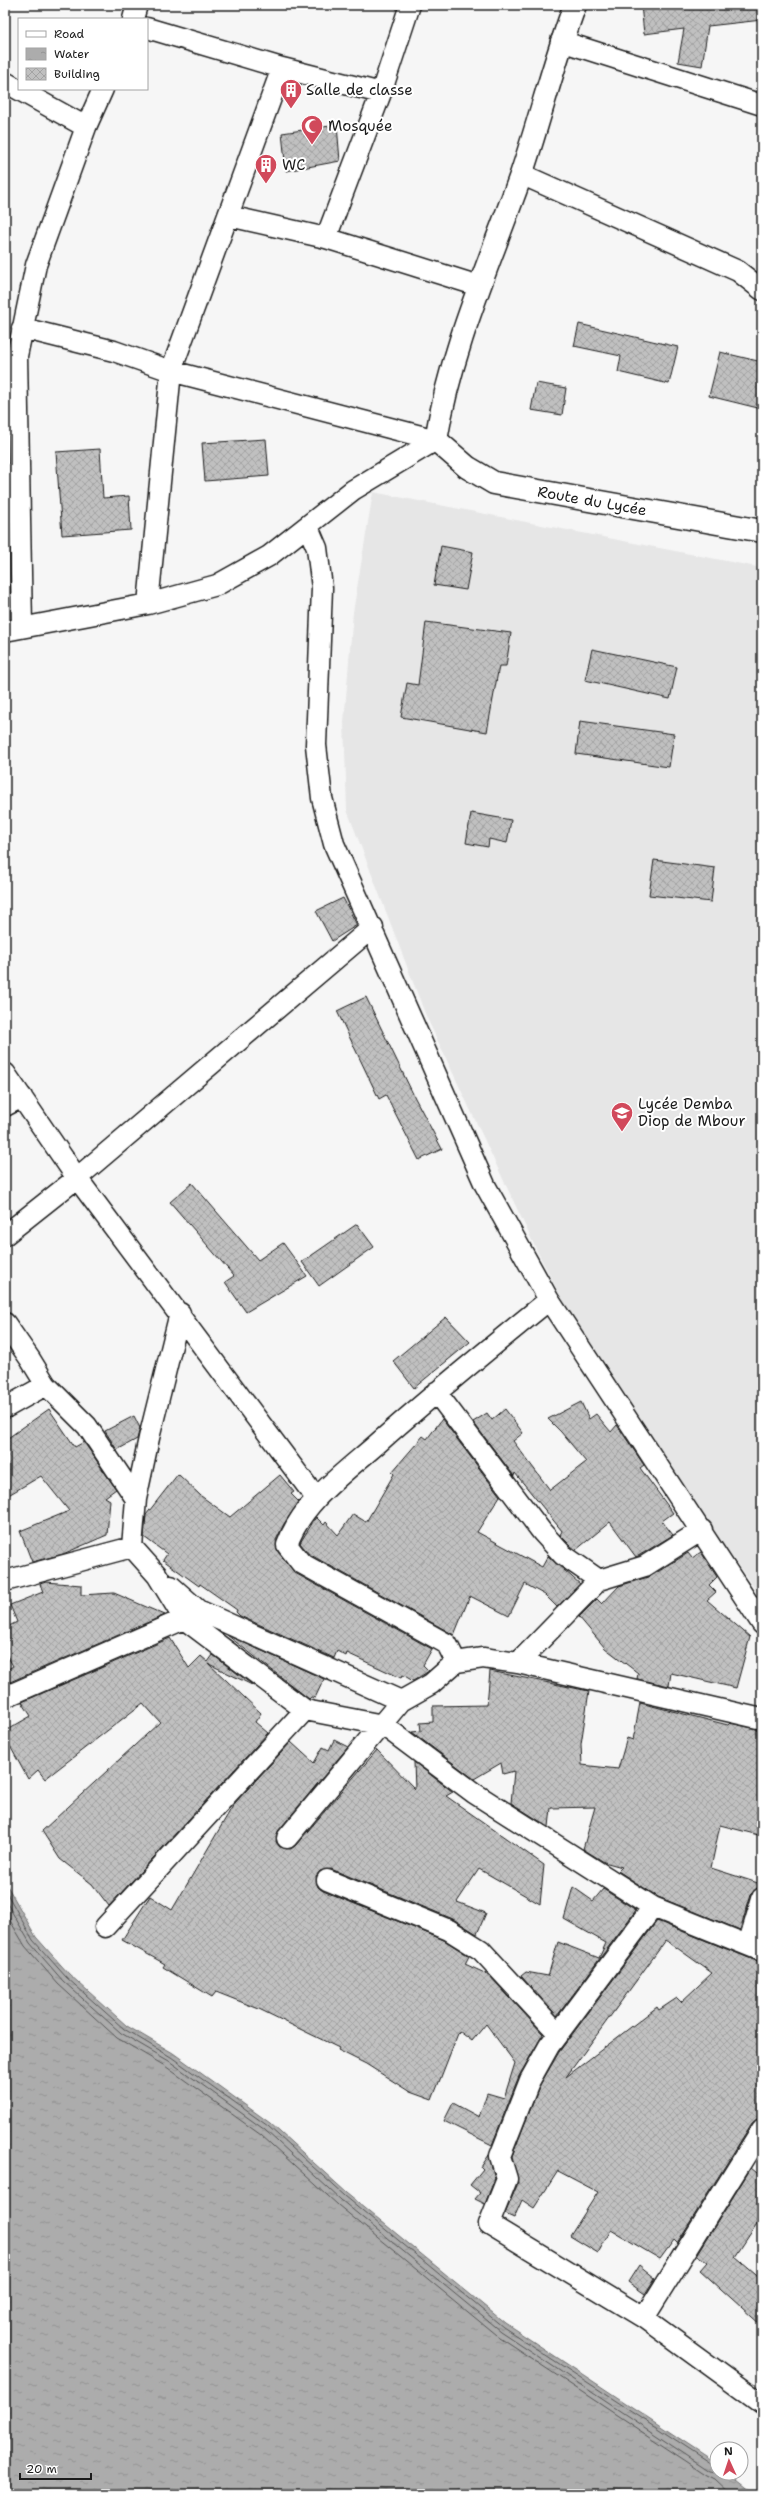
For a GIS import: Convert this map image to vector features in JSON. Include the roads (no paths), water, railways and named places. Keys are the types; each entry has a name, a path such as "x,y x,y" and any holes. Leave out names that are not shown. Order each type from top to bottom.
{"main road":[{"path":"436,440 443,398 479,286 521,174 561,41 575,5"},
{"name":"Route du Lycée","path":"436,440 467,467 494,483 762,531"}],"street":[{"path":"133,18 137,5"},
{"path":"326,238 381,93 410,5"},
{"path":"148,28 282,68 381,93"},
{"path":"561,41 762,105"},
{"path":"148,604 171,371 282,68"},
{"path":"5,82 18,89"},
{"path":"19,90 86,127"},
{"path":"103,90 86,127 36,266 22,328 11,354 13,629 148,604 217,585 269,556 308,527 353,490 436,440"},
{"path":"521,174 738,271 762,290"},
{"path":"229,216 326,238 479,286"},
{"path":"22,328 114,351 171,371 436,440"},
{"path":"308,527 317,548 322,588 316,745 322,798 334,844 373,927 485,1185 549,1300 702,1530 762,1624"},
{"path":"5,1235 77,1178 373,927"},
{"path":"5,1073 14,1101 77,1178 180,1313 316,1498"},
{"path":"456,1662 447,1644 301,1563 287,1545 291,1532 316,1498 436,1392 549,1300"},
{"path":"180,1313 136,1499 132,1548 157,1575 198,1610 401,1701"},
{"path":"5,1323 30,1359 46,1386 87,1426 136,1499"},
{"path":"5,1408 46,1386"},
{"path":"436,1392 562,1555 599,1580"},
{"path":"518,1663 599,1580 645,1566 702,1530"},
{"path":"5,1581 132,1548"},
{"path":"157,1575 184,1620 305,1710 382,1725 474,1793 653,1907 755,1948 762,1898"},
{"path":"5,1697 184,1620"},
{"path":"287,1838 401,1701 430,1684 456,1662 484,1658 518,1663 762,1719"},
{"path":"105,1927 305,1710"},
{"path":"327,1880 449,1930 481,1950 558,2033"},
{"path":"653,1907 558,2033 530,2080 500,2156 507,2179 489,2224 644,2318 762,2404"},
{"path":"644,2318 762,2129"}],"water":[{"path":"5,1882 36,1937 69,1974 127,2026 173,2053 270,2123 347,2193 505,2323 709,2458 709,2481 738,2481 755,2494 5,2494"}],"place":[{"name":"Salle de classe","path":"291,110"},
{"name":"Mosquée","path":"312,146"},
{"name":"WC","path":"266,184"},
{"name":"Lycée Demba Diop de Mbour","path":"622,1132"}]}
